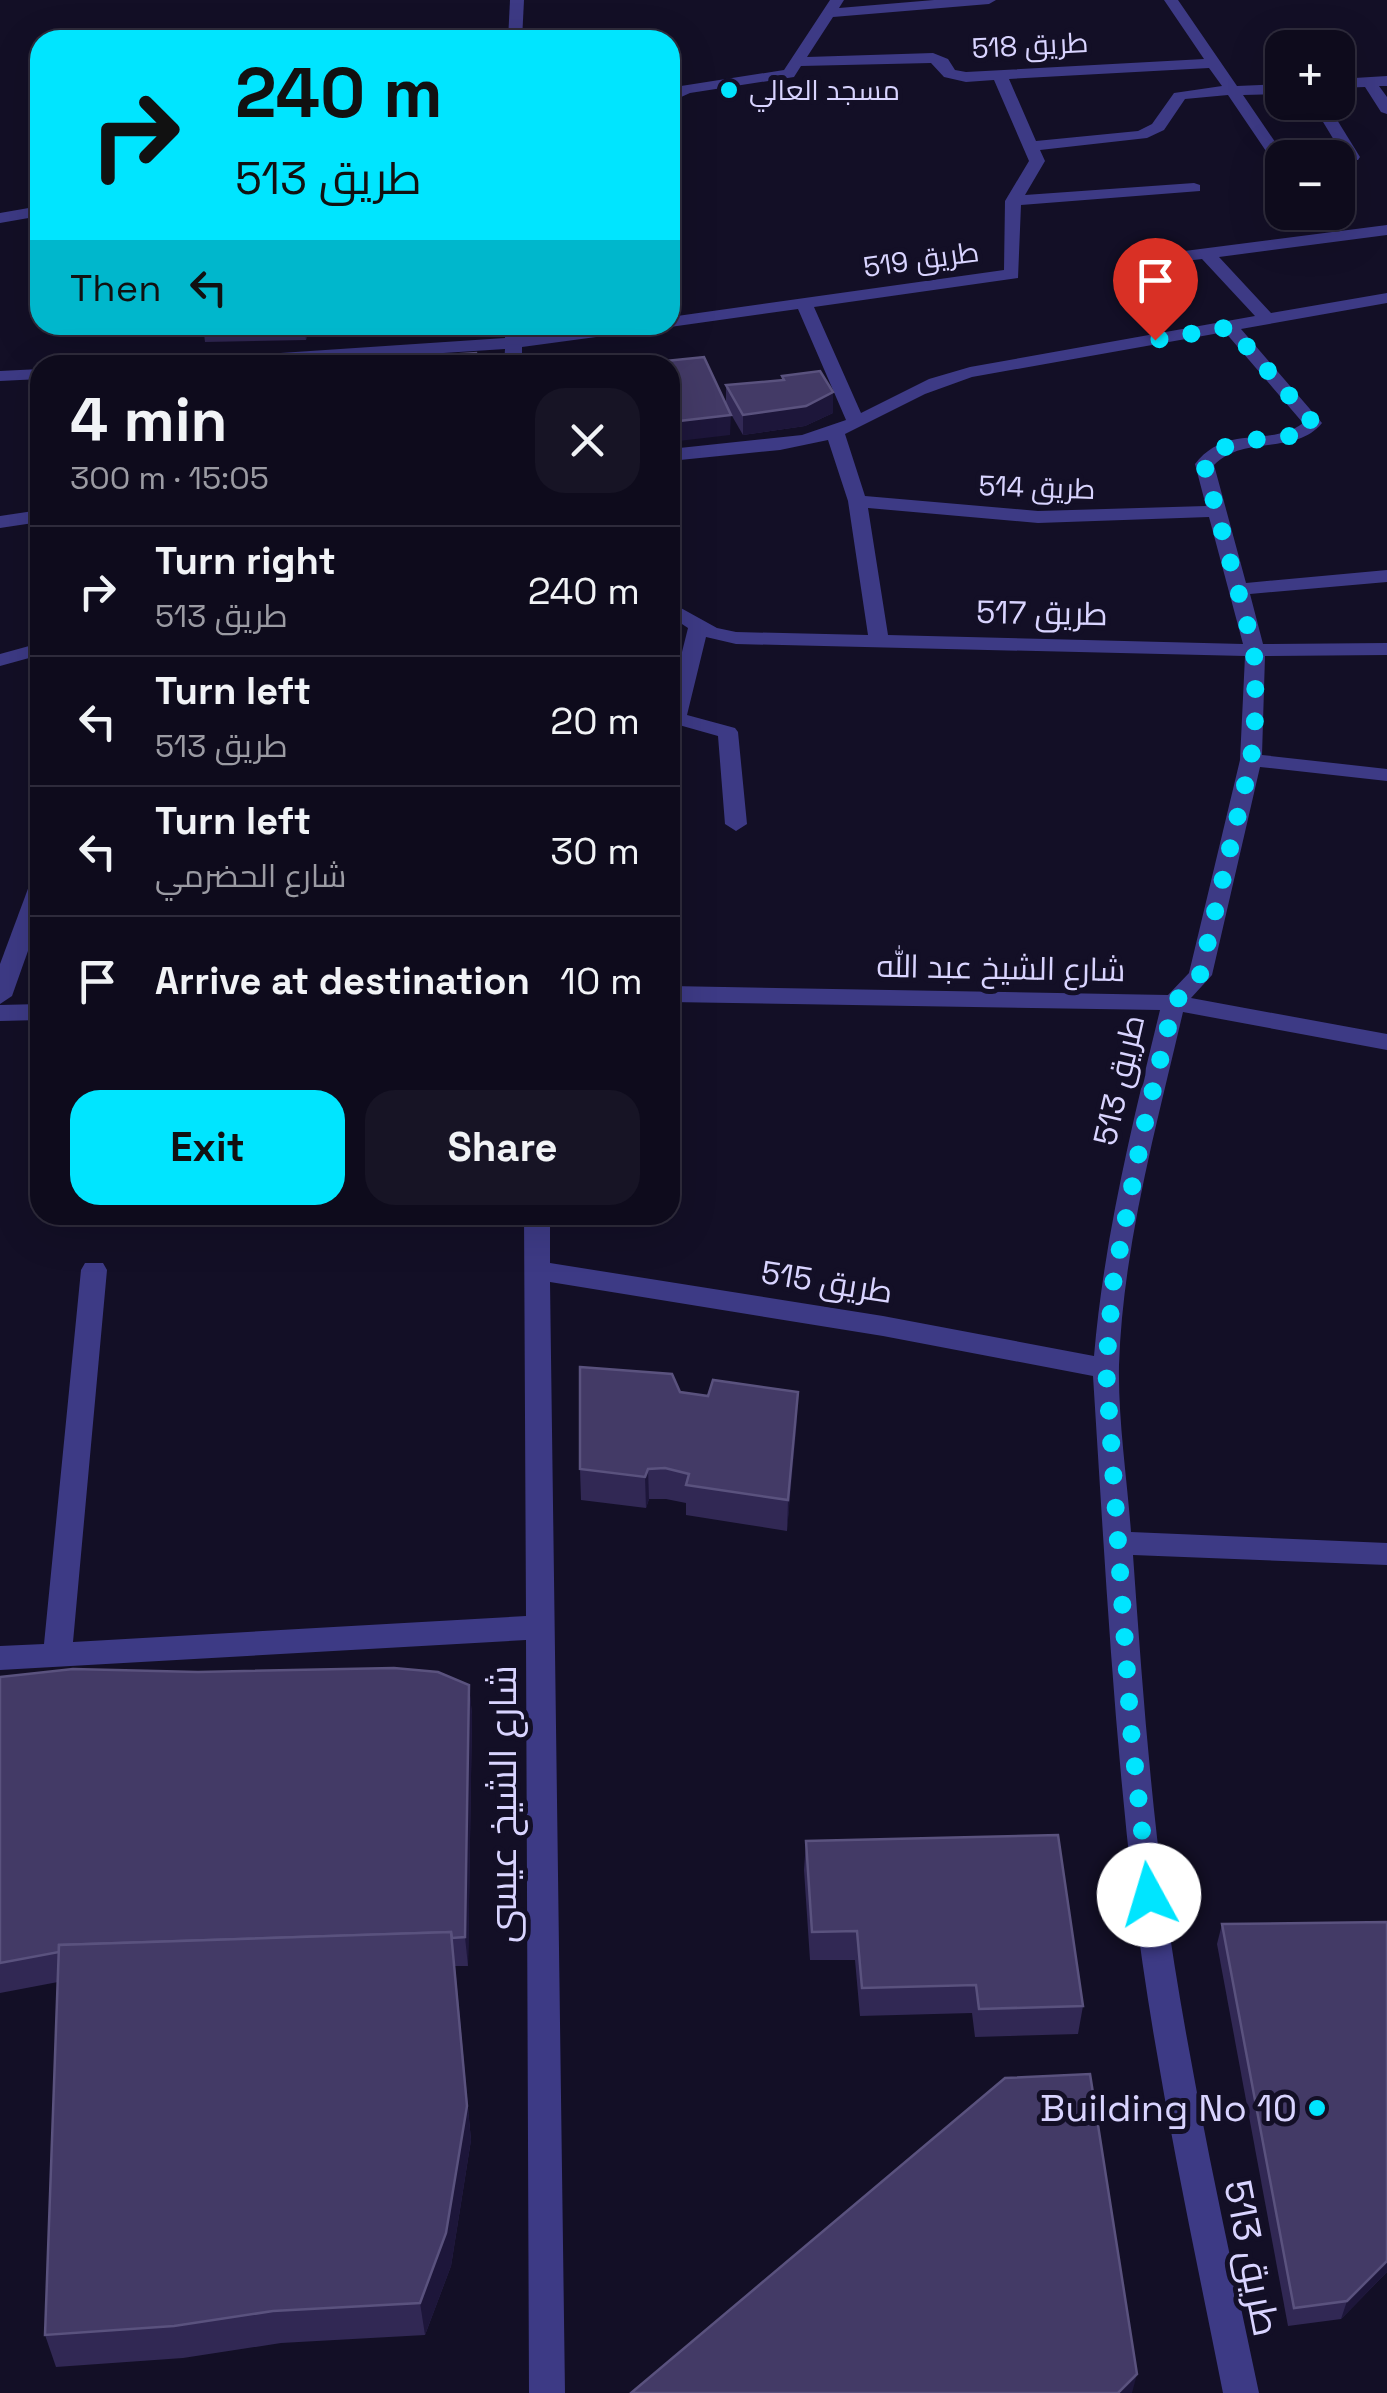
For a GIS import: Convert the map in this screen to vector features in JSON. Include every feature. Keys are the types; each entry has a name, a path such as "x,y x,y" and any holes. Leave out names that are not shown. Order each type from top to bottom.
{"street":[{"path":"516,30 517,0"},
{"path":"680,92 784,76 800,62 832,7 989,0"},
{"path":"1171,0 1266,140"},
{"name":"طريق 518","path":"800,62 933,58 943,62 949,74 957,76 1212,64"},
{"path":"999,75 1033,146 1141,135 1158,127 1179,96 1265,89"},
{"path":"1355,83 1387,80"},
{"path":"1369,82 1387,109"},
{"name":"طريق 519","path":"680,321 1012,274 1013,201 1037,161 1033,146"},
{"path":"1013,201 1194,188"},
{"path":"0,218 30,212"},
{"path":"1144,261 1207,254 1329,231 1387,230"},
{"path":"1207,254 1267,319"},
{"path":"680,454 835,432 934,383 970,372 1387,298"},
{"path":"804,304 855,421"},
{"name":"طريق 513","path":"1230,327 1313,423 1302,433 1229,443 1212,452 1204,464 1241,589 1254,650 1256,710 1251,760 1200,975 1174,1003 1126,1205 1113,1284 1106,1368 1131,1730 1149,1895 1178,2077 1242,2393"},
{"path":"285,355 503,335"},
{"path":"0,376 30,374"},
{"path":"835,432 857,501 879,642"},
{"name":"طريق 514","path":"857,501 1038,517 1128,517 1216,511"},
{"path":"0,522 30,518"},
{"path":"1241,589 1387,576"},
{"name":"طريق 517","path":"680,614 710,632 736,638 1254,650 1387,649"},
{"path":"680,694 699,625"},
{"path":"0,660 30,652"},
{"path":"680,722 728,732 736,824"},
{"path":"1251,760 1387,774"},
{"path":"0,996 30,914"},
{"name":"شارع الشيخ عبد الله","path":"680,994 1174,1003 1387,1042"},
{"path":"0,1014 30,1012"},
{"name":"شارع الشيخ عيسى","path":"538,1225 547,2393"},
{"path":"57,1654 94,1270"},
{"name":"طريق 515","path":"536,1270 883,1326 1106,1368"},
{"path":"1118,1543 1387,1554"},
{"path":"0,1658 542,1627"}],"building":[{"path":"704,357 731,415 680,421 680,359"},
{"path":"820,371 833,392 806,406 743,415 726,385 784,380 782,376"},
{"path":"580,1367 672,1374 680,1392 708,1396 713,1380 798,1392 788,1500 686,1485 689,1474 665,1468 648,1469 645,1477 580,1469"},
{"path":"394,1668 438,1672 469,1685 465,1937 452,1938 451,1932 59,1945 59,1952 0,1963 0,1677 73,1669 198,1672"},
{"path":"1058,1835 1083,2006 979,2009 976,1985 862,1988 857,1931 812,1932 806,1841"},
{"name":"Building No 10","path":"1387,1922 1387,2261 1347,2301 1294,2308 1222,1924"},
{"path":"451,1932 467,2106 446,2233 420,2303 273,2311 174,2326 45,2335 59,1945"},
{"path":"1090,2074 1137,2374 1118,2393 631,2393 1005,2078"}],"place":[{"name":"مسجد العالي","path":"729,90"},
{"name":"Building No 10","path":"1317,2108"}],"route":[{"path":"1149,1895 1131,1730 1106,1368 1113,1284 1143,1131 1174,1003 1200,975 1251,760 1256,710 1254,650 1241,589 1204,464 1212,452 1229,443 1302,433 1313,423 1230,327 1155,340"}]}
